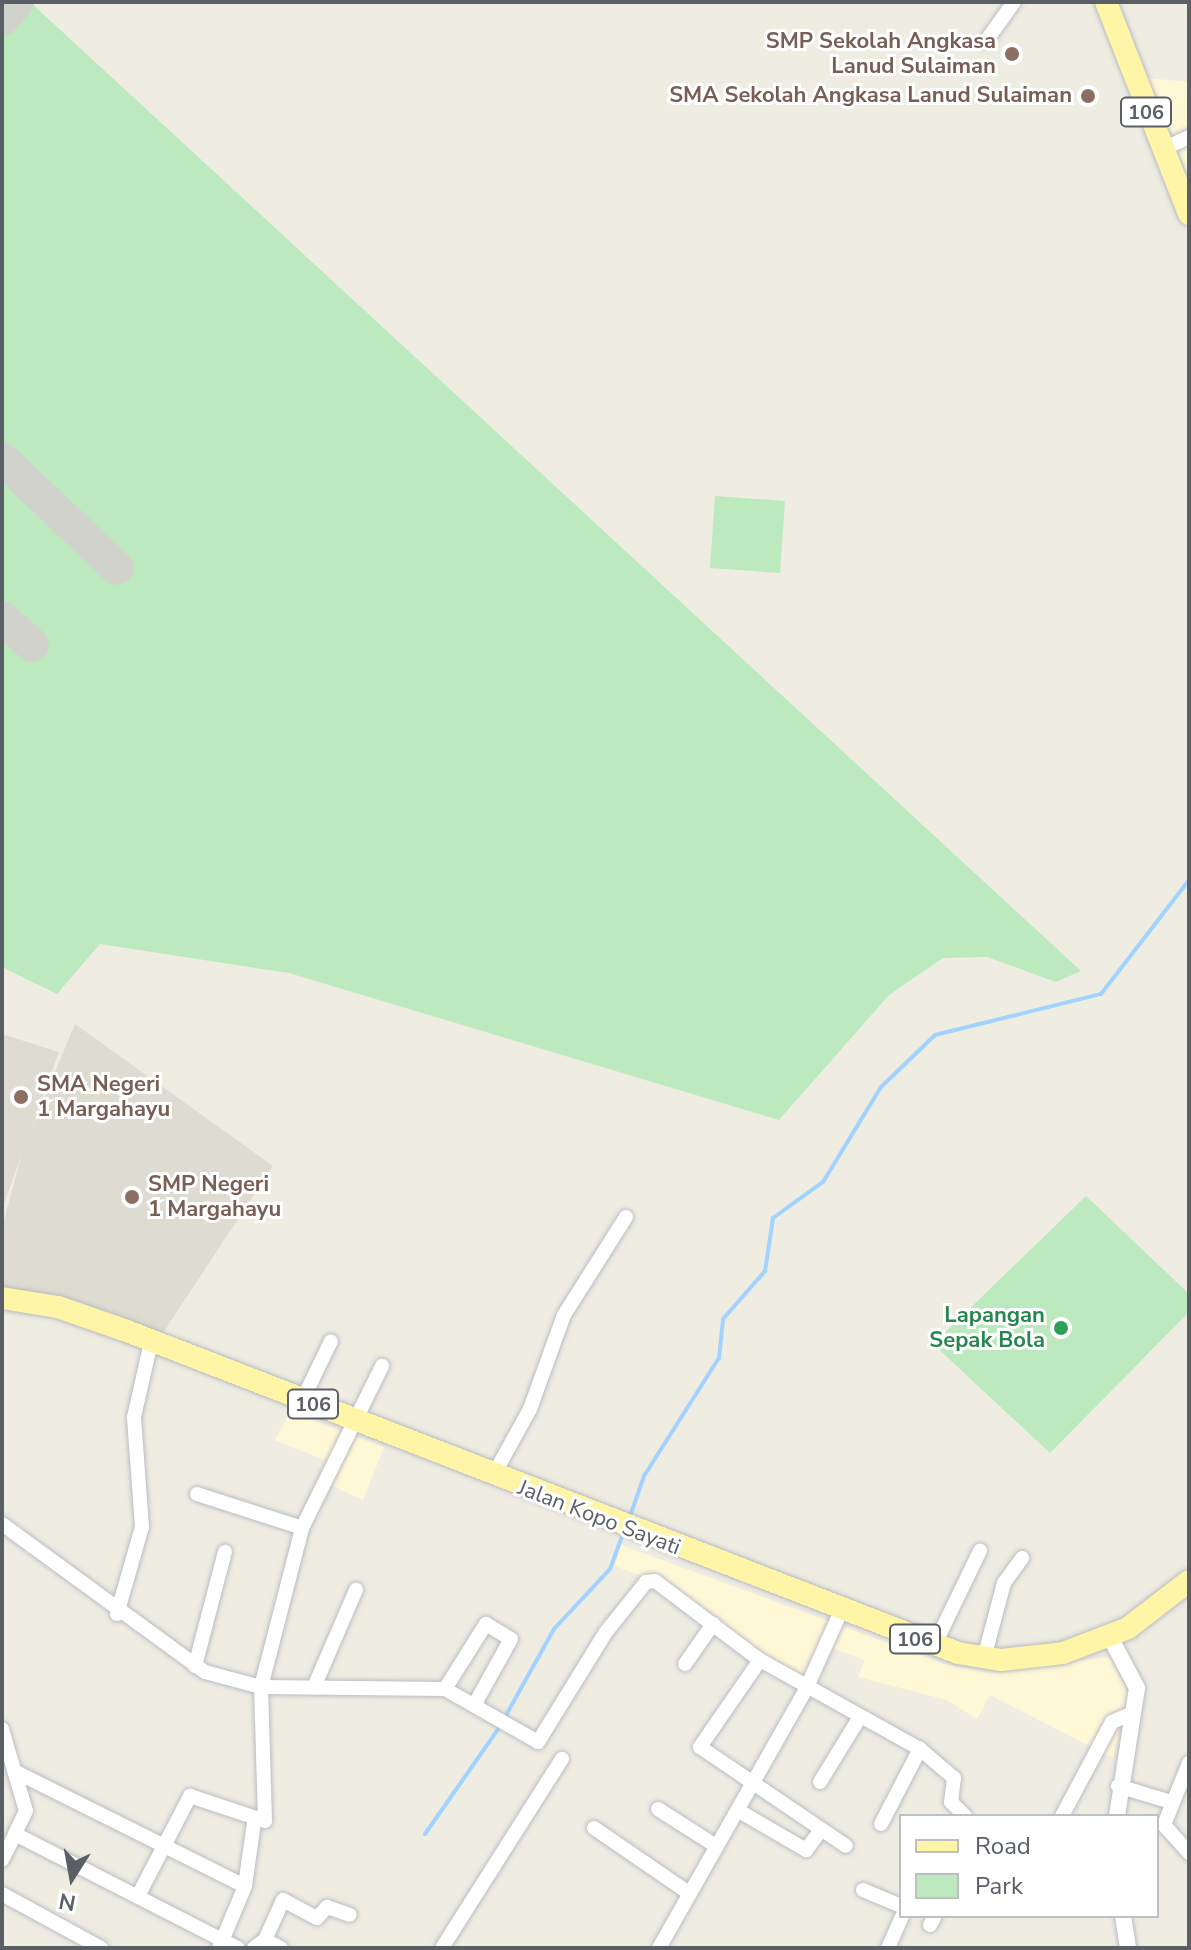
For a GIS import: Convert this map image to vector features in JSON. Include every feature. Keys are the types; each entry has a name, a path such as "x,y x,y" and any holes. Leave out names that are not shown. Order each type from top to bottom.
{"main road":[{"name":"106","path":"1100,4 1189,214"},
{"name":"Jalan Kopo Sayati","path":"2,1298 58,1307 303,1399 628,1529 934,1646 984,1658 1042,1658 1110,1637 1187,1585"}],"street":[{"path":"986,41 1014,2"},
{"path":"1161,150 1189,137"},
{"path":"493,1476 530,1409 564,1315 626,1217"},
{"path":"303,1399 331,1341"},
{"path":"117,1614 142,1527 134,1417 151,1342"},
{"path":"220,1945 245,1886 258,1824 261,1687 302,1528 382,1366"},
{"path":"197,1494 302,1528"},
{"path":"2,1524 117,1614 195,1666 261,1687 445,1689 496,1712 541,1741 606,1632 649,1580 760,1660 806,1689 920,1749 954,1778 948,1809"},
{"path":"934,1646 980,1551"},
{"path":"195,1666 225,1552"},
{"path":"984,1658 1004,1583 1022,1558"},
{"path":"314,1687 356,1590"},
{"path":"659,1948 806,1689 841,1611"},
{"path":"445,1689 486,1624 511,1639 476,1702"},
{"path":"685,1664 713,1624"},
{"path":"1110,1637 1136,1684 1118,1786 1117,1814"},
{"path":"760,1660 700,1747 751,1786 808,1814 818,1834 846,1846"},
{"path":"1063,1814 1112,1722 1131,1714"},
{"path":"820,1782 860,1717"},
{"path":"4,1736 26,1811"},
{"path":"881,1824 920,1749"},
{"path":"442,1948 562,1759"},
{"path":"1189,1763 1165,1800 1165,1831 1189,1853"},
{"path":"16,1772 245,1886"},
{"path":"2,1860 9,1838 42,1784"},
{"path":"1118,1786 1165,1800"},
{"path":"138,1896 190,1796 258,1824"},
{"path":"658,1809 716,1846"},
{"path":"739,1811 806,1850 818,1834"},
{"path":"594,1828 689,1893"},
{"path":"9,1838 138,1896 220,1945 238,1948"},
{"path":"863,1890 899,1905"},
{"path":"2,1894 101,1948"},
{"path":"281,1948 260,1944 283,1900 317,1918 327,1907 350,1915"},
{"path":"888,1948 901,1918"},
{"path":"1123,1918 1128,1948"}],"shaded area":[{"path":"1147,78 1189,82 1189,177 1165,122"},
{"name":"SMP Negeri 1 Margahayu","path":"75,1024 273,1166 163,1333 2,1286 2,1228 24,1146"},
{"name":"SMA Negeri 1 Margahayu","path":"2,1034 59,1052 2,1209"},
{"path":"290,1412 384,1447 363,1500 325,1482 330,1462 275,1440"},
{"path":"621,1545 942,1663 988,1673 1110,1657 1128,1693 1113,1758 990,1695 977,1719 947,1700 858,1677 865,1660 826,1646 803,1686 670,1587 615,1566"}],"green space":[{"path":"2,2 30,2 1081,971 1056,982 987,957 943,958 889,995 779,1120 289,973 100,944 57,994 2,967"},
{"path":"715,496 785,501 780,573 710,568"},
{"name":"Lapangan Sepak Bola","path":"1086,1196 1189,1294 1189,1312 1050,1453 933,1344"}],"waterway":[{"path":"629,1519 644,1476 719,1358 723,1319 765,1271 773,1218 823,1182 881,1087 935,1035 1101,994 1189,880"},
{"path":"505,1717 554,1629 610,1569 624,1531"},
{"path":"425,1834 501,1725"}],"taxiway":[{"path":"2,19 17,2"},
{"path":"2,459 117,568"},
{"path":"2,618 32,645"}],"place":[{"name":"SMP Sekolah Angkasa Lanud Sulaiman","path":"1012,54"},
{"name":"SMA Sekolah Angkasa Lanud Sulaiman","path":"1088,96"},
{"name":"SMA Negeri 1 Margahayu","path":"21,1097"},
{"name":"SMP Negeri 1 Margahayu","path":"132,1197"},
{"name":"Lapangan Sepak Bola","path":"1061,1328"}]}
